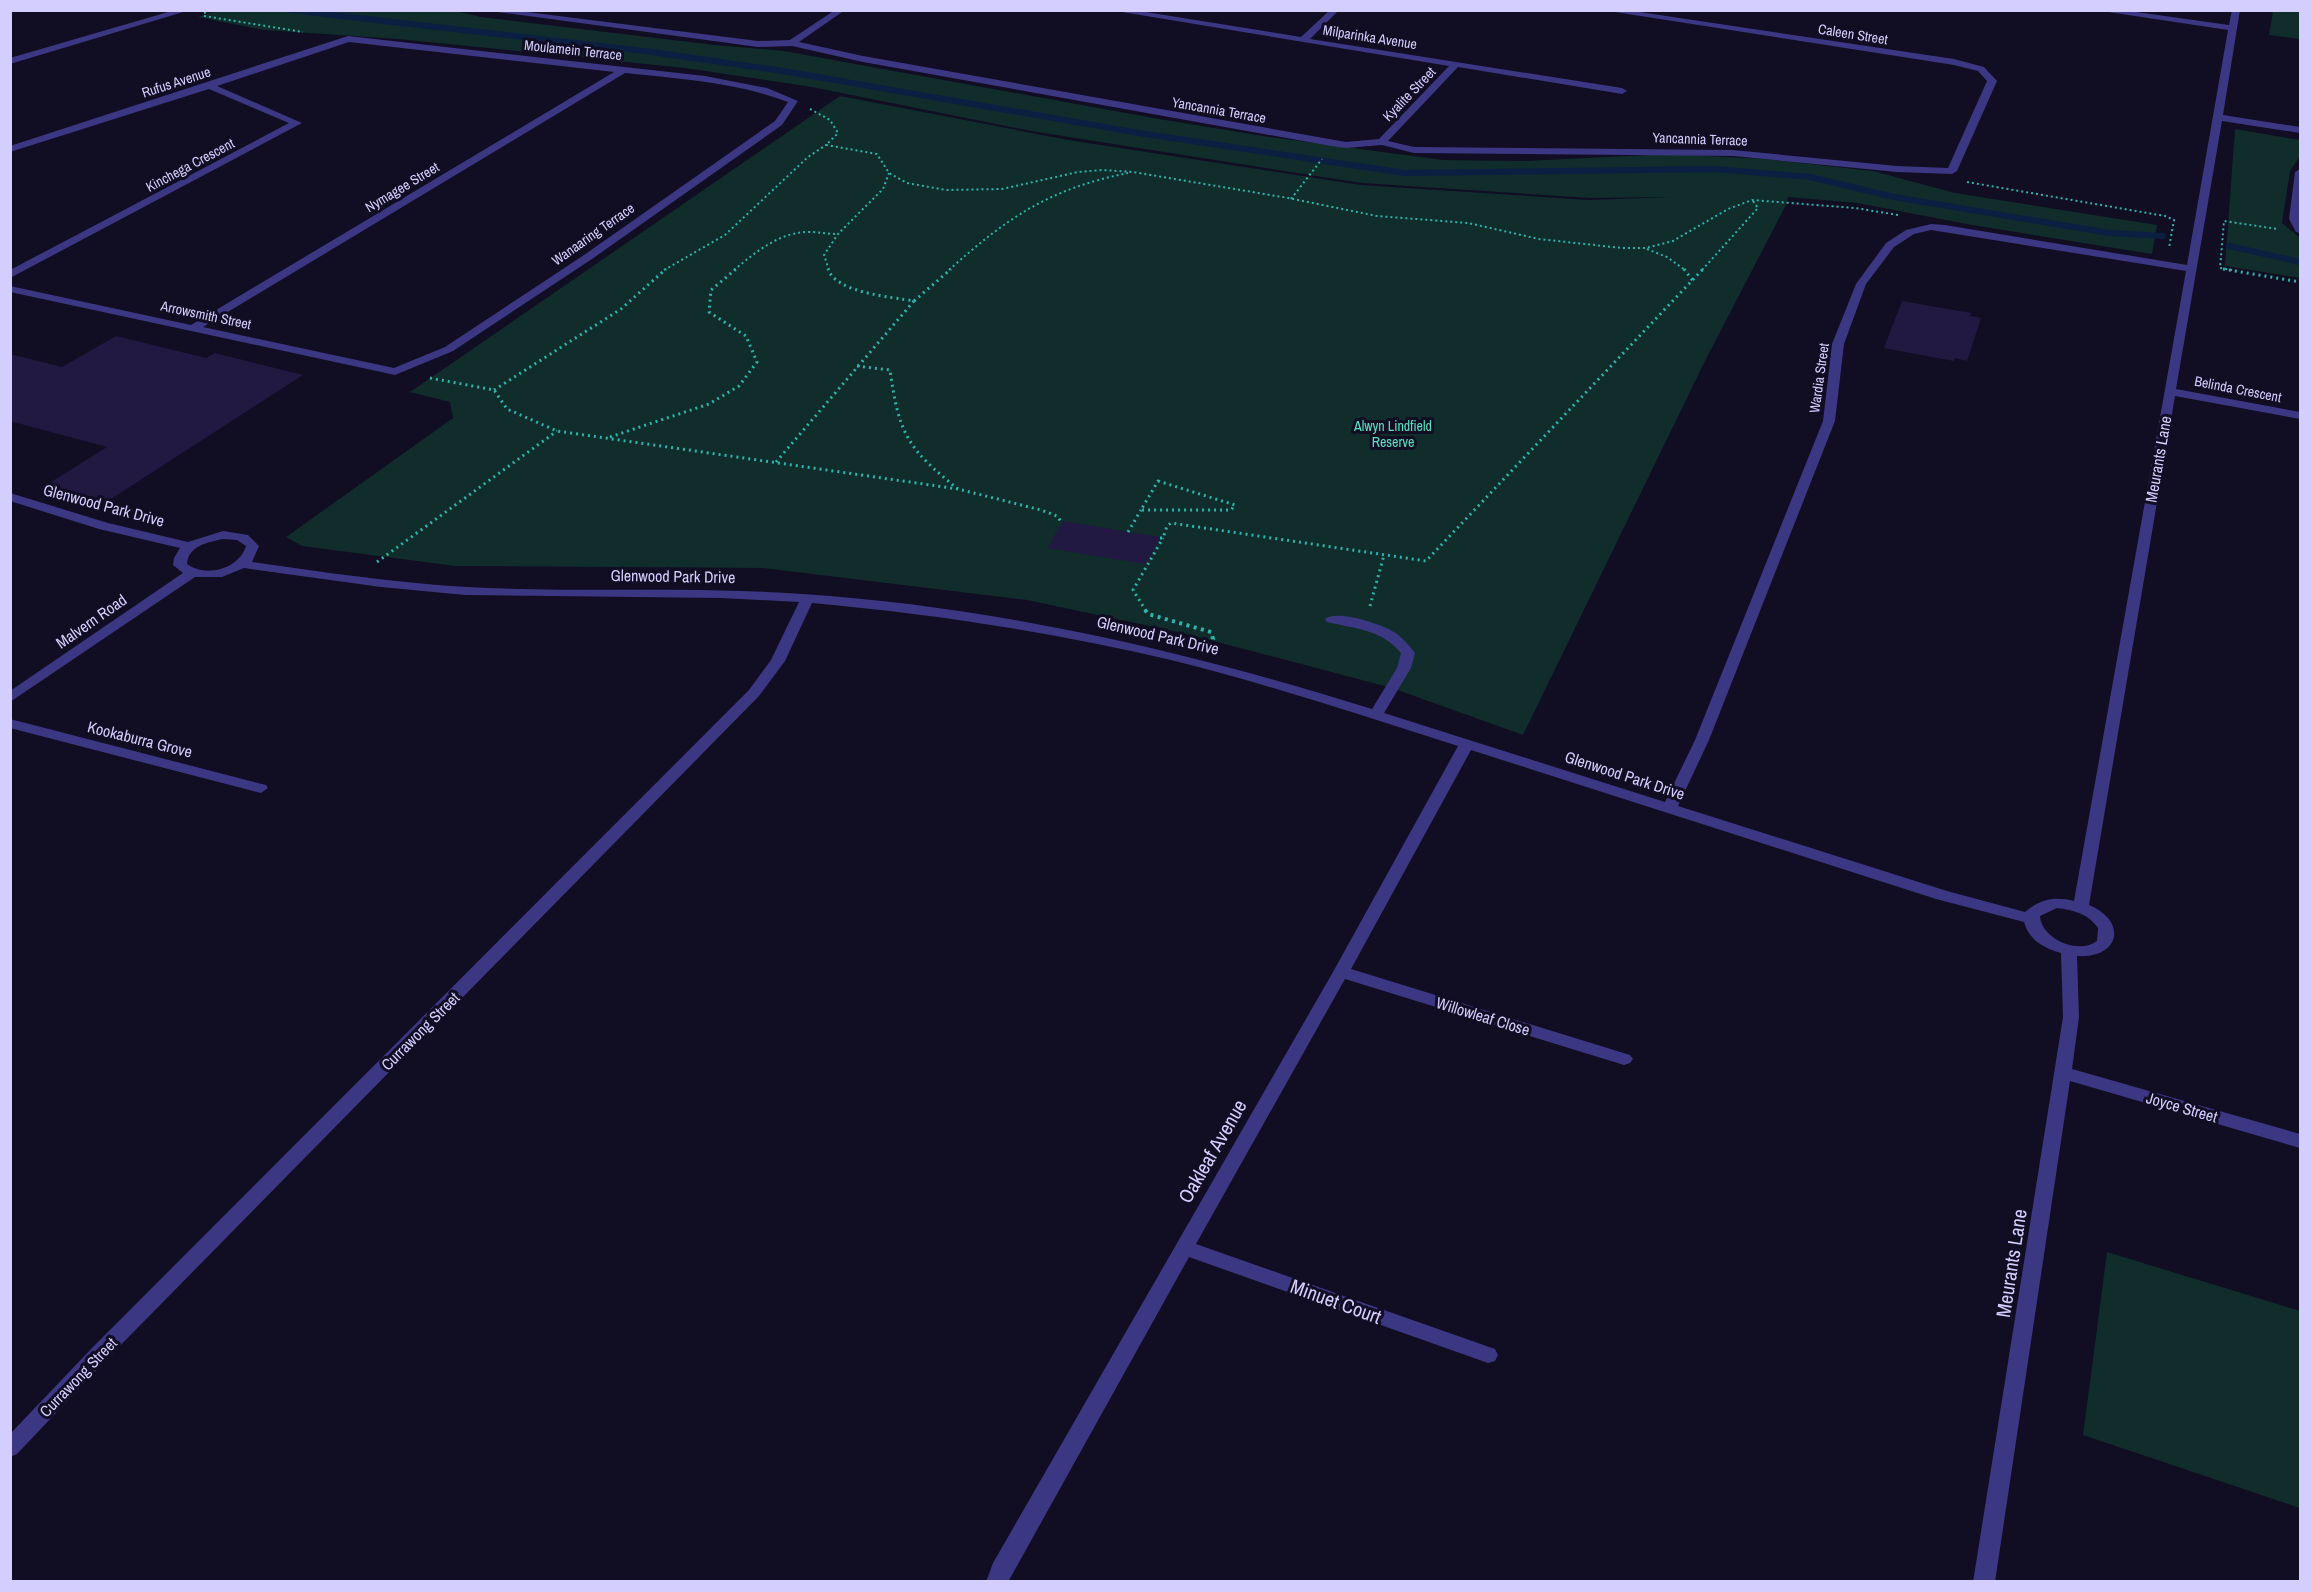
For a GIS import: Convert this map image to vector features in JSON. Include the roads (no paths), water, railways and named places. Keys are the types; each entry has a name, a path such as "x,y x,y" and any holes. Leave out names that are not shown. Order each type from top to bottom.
{"street":[{"path":"10,61 186,10"},
{"name":"Yancannia Terrace","path":"487,10 758,44 792,43 874,61 1346,145 1382,142 1414,150 1539,152 1615,150 1737,153 1895,169 1952,171"},
{"path":"792,43 841,10"},
{"name":"Milparinka Avenue","path":"1114,10 1622,91"},
{"path":"1303,40 1335,10"},
{"name":"Caleen Street","path":"1606,10 1976,67 1988,74 1992,81 1952,171"},
{"path":"1676,21 1683,10"},
{"path":"2099,10 2233,28"},
{"name":"Meurants Lane","path":"2081,908 2236,10"},
{"name":"Moulamein Terrace","path":"348,39 625,69 741,85 764,90 793,101"},
{"name":"Rufus Avenue","path":"10,149 348,39"},
{"name":"Kyalite Street","path":"1382,142 1455,65"},
{"name":"Nymagee Street","path":"194,328 625,69"},
{"name":"Kinchega Crescent","path":"10,275 297,123 209,86"},
{"name":"Wanaaring Terrace","path":"395,372 449,349 588,257 779,123 793,101"},
{"path":"2217,117 2301,130"},
{"path":"2301,172 2294,219 2301,230"},
{"name":"Wardia Street","path":"1670,808 1702,740 1829,421 1838,344 1857,294 1861,284 1890,245 1910,232 1931,227 2192,269"},
{"name":"Arrowsmith Street","path":"10,289 395,372"},
{"name":"Belinda Crescent","path":"2169,391 2301,416"},
{"name":"Glenwood Park Drive","path":"10,497 104,526 189,546"},
{"path":"216,536 244,538 253,546 253,552 242,564 212,574 192,573 184,570 180,564 182,552 189,546 216,536"},
{"name":"Glenwood Park Drive","path":"242,564 352,580 465,591 807,598 981,620 1129,646 1244,674 1942,895 2032,918"},
{"name":"Malvern Road","path":"10,698 192,573"},
{"name":"Currawong Street","path":"10,1448 754,693 778,661 807,598"},
{"path":"1332,618 1371,625 1397,638 1408,653 1404,668 1376,716"},
{"name":"Kookaburra Grove","path":"10,723 261,788"},
{"name":"Oakleaf Avenue","path":"997,1581 1001,1570 1183,1246 1341,972 1467,744"},
{"path":"2046,904 2069,904 2081,908 2100,920 2106,928 2107,936 2097,948 2088,951 2069,951 2041,938 2034,930 2032,918 2038,909 2046,904"},
{"name":"Meurants Lane","path":"1984,1581 2071,1017 2069,951"},
{"name":"Willowleaf Close","path":"1341,972 1624,1059"},
{"name":"Joyce Street","path":"2063,1073 2301,1141"},
{"name":"Minuet Court","path":"1183,1246 1488,1354"}],"waterway":[{"path":"290,10 652,52 783,71 1139,133 1405,173 1714,169 1810,177 1894,197 2109,233 2163,236"},
{"path":"2229,246 2300,262"}],"park label":[{"name":"Alwyn Lindfield Reserve","path":"1393,434"}]}
